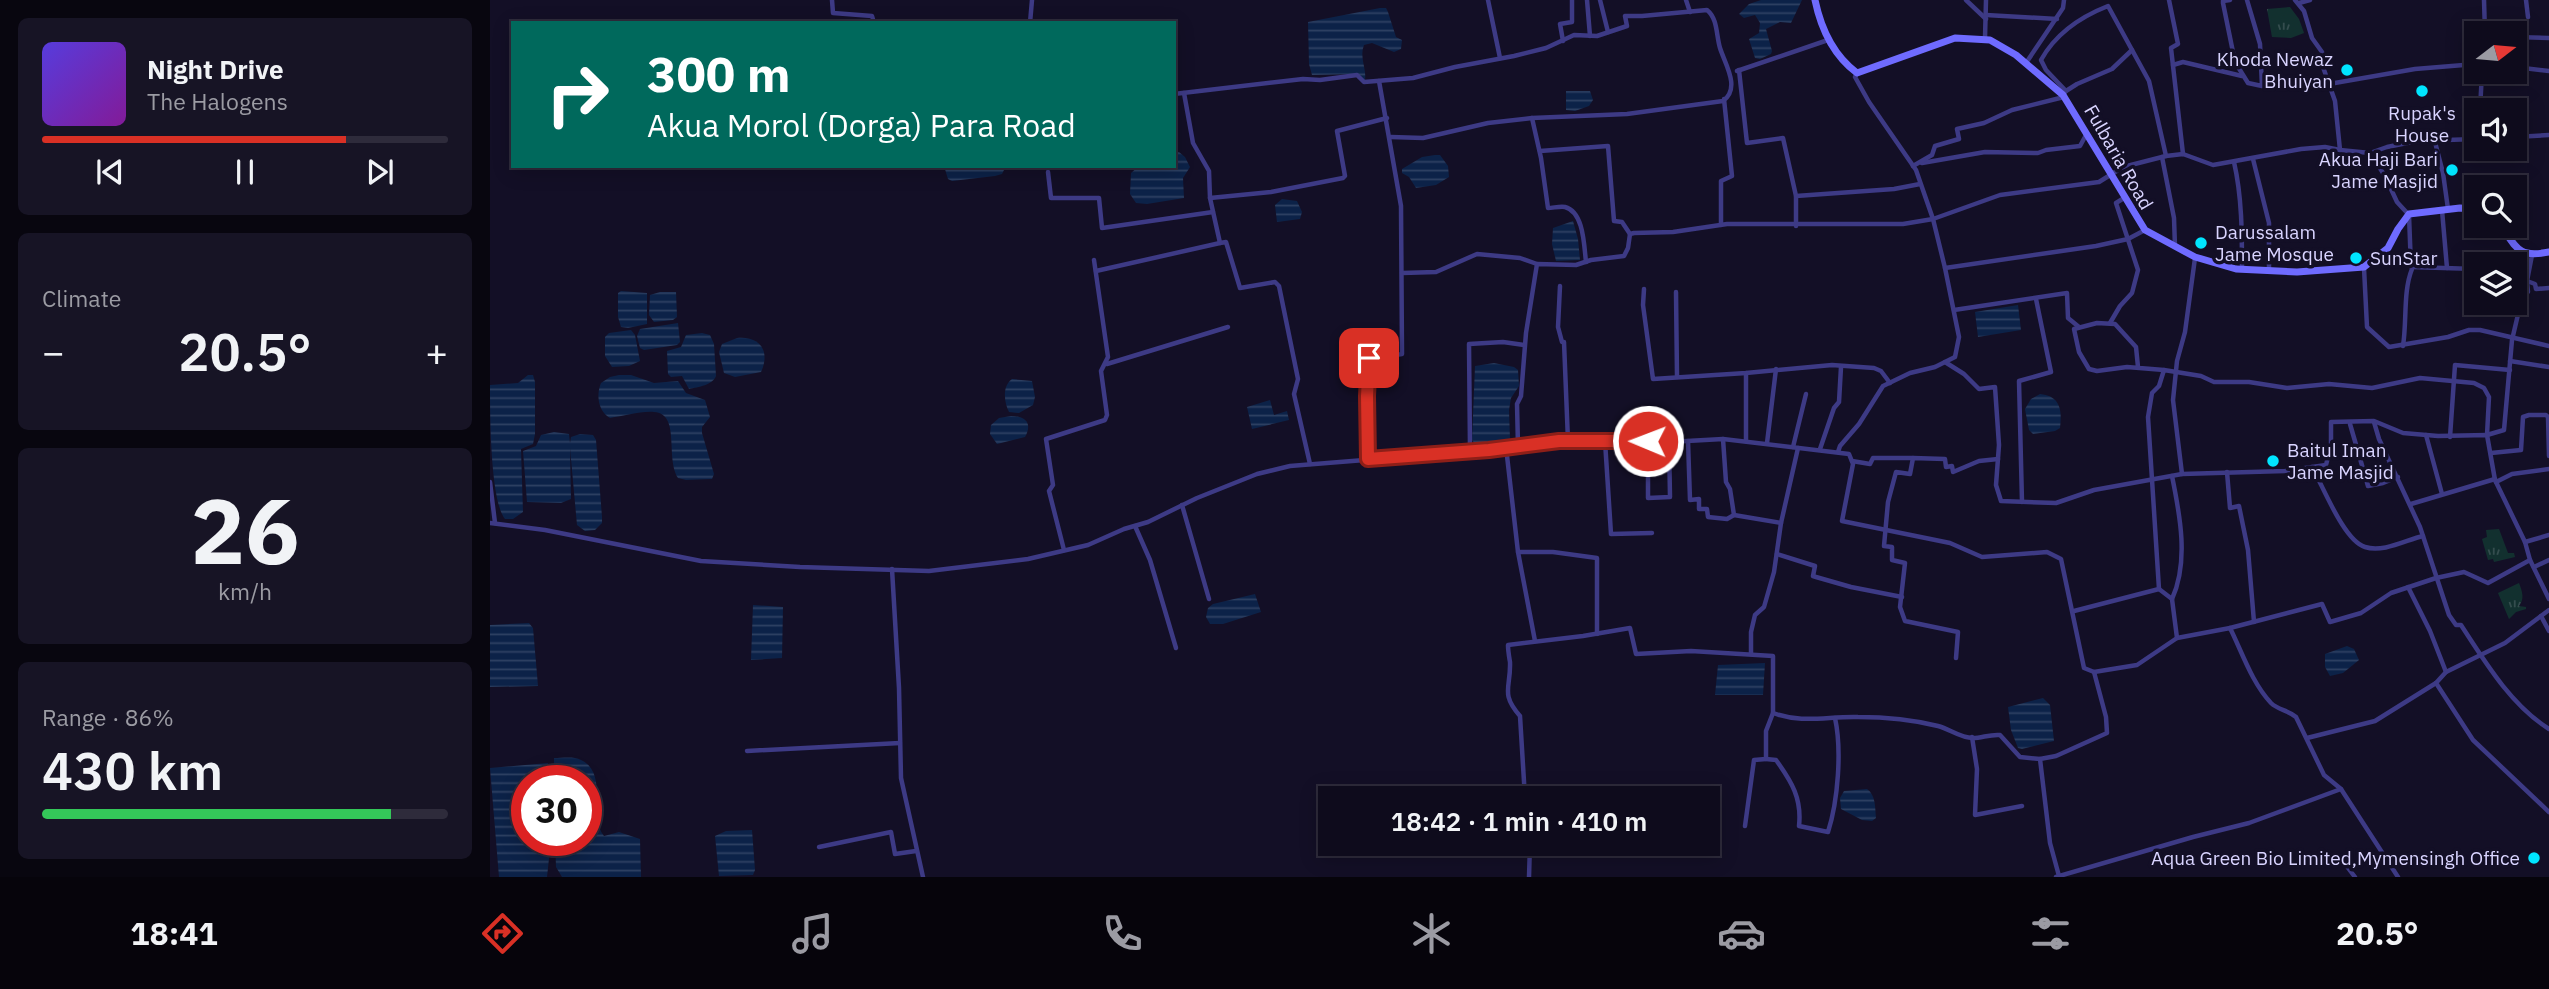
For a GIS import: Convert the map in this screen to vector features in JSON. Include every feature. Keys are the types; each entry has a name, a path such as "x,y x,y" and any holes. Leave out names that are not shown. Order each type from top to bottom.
{"main road":[{"path":"1815,0 1819,21 1841,61 1857,73 1955,38 1984,38"},
{"name":"Fulbaria Road","path":"1984,38 2016,55 2065,94 2145,230 2195,257 2242,269 2269,272 2364,267"},
{"path":"2364,267 2388,248 2409,215 2464,209"},
{"path":"2510,238 2519,249 2532,255 2549,253"}],"street":[{"path":"832,0 833,13 872,16 873,21"},
{"path":"1030,21 1032,0"},
{"path":"1488,0 1500,58"},
{"path":"1563,41 1560,24 1572,22 1572,0"},
{"path":"1587,0 1590,36"},
{"path":"1600,0 1608,32"},
{"path":"1686,0 1690,12"},
{"path":"1966,0 1986,17 2057,19"},
{"path":"1984,38 1986,0"},
{"path":"2026,64 2057,19 2064,0"},
{"path":"2169,0 2178,44 2171,47 2183,154"},
{"path":"2230,0 2223,3 2232,51 2242,76 2248,83 2262,86 2260,44 2247,0"},
{"path":"2297,1 2310,0"},
{"path":"2484,0 2485,21"},
{"path":"2526,0 2528,17"},
{"path":"2297,1 2304,11 2312,38 2322,52 2335,101 2340,150"},
{"path":"2065,94 2041,60 2076,21 2108,6 2149,81 2174,218 2175,248"},
{"path":"1176,94 1357,75 1364,82 1413,78 1546,48 1574,35 1590,36 1608,32 1628,25 1625,16 1707,10 1711,13 1719,46 1730,73 1731,90 1724,99 1627,114 1532,118 1488,123 1423,138 1391,137"},
{"path":"2527,37 2549,38"},
{"path":"1730,73 1829,39"},
{"path":"1915,165 1932,155 1935,146 1959,139 1957,128 1984,123 2012,110 2065,94 2077,83 2112,69 2133,50"},
{"path":"2173,65 2183,62 2242,76"},
{"path":"2329,84 2416,69 2464,65"},
{"path":"2527,68 2549,71"},
{"path":"1739,70 1747,143 1783,138 1796,196 1796,226"},
{"path":"1838,453 1840,446 1859,425 1883,386 1955,357 1959,337 1933,219 1915,165 1869,102 1855,77 1857,73"},
{"path":"1368,459 1368,359 1402,354 1402,206 1379,81"},
{"path":"1184,93 1194,143 1209,171 1210,198 1220,243"},
{"path":"1721,225 1720,183 1732,176 1724,99"},
{"path":"1210,198 1271,192 1343,178 1345,176 1337,131 1387,118"},
{"path":"1532,118 1540,151 1548,208 1564,207 1573,212 1580,225 1586,262"},
{"path":"1915,165 1985,152 2038,153 2080,146 2087,134"},
{"path":"2527,136 2549,135"},
{"path":"1630,234 1673,232 1721,225 1903,224 1933,219 2000,195 2099,183 2123,167 2164,156 2183,154 2213,166 2301,149 2325,147 2370,153 2417,142 2464,141"},
{"path":"2435,142 2443,173 2444,256 2447,268"},
{"path":"1402,273 1436,271 1477,254 1520,258 1537,264 1576,265 1624,256 1630,234 1622,222 1614,222 1608,146 1540,151"},
{"path":"2370,153 2397,202 2409,215 2412,268 2408,280 2403,346"},
{"path":"2253,159 2269,223 2269,272"},
{"path":"2234,162 2243,226 2242,269"},
{"path":"1048,172 1051,198 1099,198 1102,228 1213,212"},
{"path":"1796,196 1894,189 1920,184"},
{"path":"2110,323 2136,285 2138,270 2116,203 2124,198"},
{"path":"1945,268 2129,239 2145,230"},
{"path":"1096,271 1226,242 1240,290 1278,282 1298,379 1294,394 1310,464"},
{"path":"2527,277 2532,255"},
{"path":"2182,474 2173,400 2195,257"},
{"path":"1063,550 1049,491 1053,485 1046,439 1105,420 1107,415 1101,371 1108,357 1094,260"},
{"path":"1518,446 1517,404 1521,396 1524,345 1537,264"},
{"path":"2364,267 2367,327 2389,347 2448,337 2469,330 2480,330 2549,346"},
{"path":"2412,268 2464,269"},
{"path":"2527,281 2535,284 2536,289 2549,288"},
{"path":"1560,286 1558,327 1564,342 1568,441"},
{"path":"1644,289 1643,305 1652,377 1746,373 1832,365 1874,368 1881,371 1890,383"},
{"path":"1676,292 1677,377"},
{"path":"1954,310 2067,293 2068,318 2079,327"},
{"path":"2022,502 2019,381 2051,372 2036,299"},
{"path":"1945,362 1979,388 1995,387 1999,421 1996,479 1998,499 2056,503 2094,490 2182,474 2285,471 2326,465 2331,445 2331,422 2350,424 2374,421 2403,433 2451,437 2487,435 2504,430 2510,361 2519,315"},
{"path":"2138,367 2136,347 2115,324 2074,329 2079,352 2088,369 2096,371 2138,367 2176,371 2201,376 2214,382 2249,382 2287,388 2329,384 2372,388 2420,378 2480,384 2490,403 2487,435 2496,480 2549,600"},
{"path":"1106,364 1228,327"},
{"path":"1470,450 1469,344 1503,342 1524,345"},
{"path":"2510,361 2549,367"},
{"path":"2451,437 2455,365 2510,370"},
{"path":"1820,449 1834,408 1839,402 1841,366"},
{"path":"1767,443 1776,369"},
{"path":"2158,589 2148,417 2152,393 2159,386 2164,370"},
{"path":"1746,373 1746,441"},
{"path":"1751,654 1751,632 1755,615 1764,607 1774,572 1806,394"},
{"path":"2491,453 2521,450 2523,417 2546,415 2549,456"},
{"path":"2374,421 2379,439 2411,504 2449,615 2456,625 2461,625 2479,656 2514,698 2549,729"},
{"path":"2350,424 2368,486 2384,484 2398,477"},
{"path":"2426,435 2442,494"},
{"path":"1723,439 1726,482 1730,489 1734,515"},
{"path":"490,482 492,523 545,530 702,561 800,568 929,571 1028,559 1088,545 1256,474 1310,464 1568,441 1669,442 1723,439 1820,449 1849,454 1852,461 1842,522 1950,543 1982,557 2047,552 2062,559 2084,668 2094,672 2137,665 2177,638 2230,628 2322,604 2330,622 2361,613 2391,593 2436,578 2464,572 2488,583 2530,560"},
{"path":"1605,441 1612,534 1652,533"},
{"path":"1648,441 1648,498 1670,497 1669,442"},
{"path":"1688,441 1690,500 1699,499 1699,509 1707,509 1708,517 1727,519 1734,515 1781,523"},
{"path":"1506,447 1518,552 1535,641"},
{"path":"1852,461 1870,464 1873,458 1945,459 1946,467 1952,466 1953,472 1979,461 1998,459"},
{"path":"1913,458 1910,474 1896,472 1889,495 1884,546 1892,547 1892,560 1905,563 1900,607 1905,621 1958,632 1956,658"},
{"path":"2312,467 2348,534 2365,547 2387,547 2423,536"},
{"path":"2411,504 2512,474 2549,469"},
{"path":"2227,472 2230,508 2239,506 2245,532 2254,622"},
{"path":"2172,476 2181,531 2180,581 2172,598 2177,638"},
{"path":"1182,505 1209,599"},
{"path":"1135,526 1150,560 1176,648"},
{"path":"2525,542 2549,535"},
{"path":"1518,552 1553,552 1597,558 1597,634"},
{"path":"1777,554 1815,566 1813,576 1816,578 1902,597"},
{"path":"2534,567 2549,560"},
{"path":"892,569 901,778 923,877"},
{"path":"2408,587 2430,631 2446,672"},
{"path":"2074,611 2158,589 2172,598"},
{"path":"2307,738 2375,722 2436,683 2446,672 2505,643 2549,610"},
{"path":"2541,616 2549,631"},
{"path":"1524,786 1520,716 1508,699 1510,662 1507,646 1630,628 1636,654 1691,651 1773,656 1773,713 1766,731 1766,759"},
{"path":"2230,628 2259,687 2274,705 2290,711 2296,717 2324,775 2341,789 2398,877"},
{"path":"1773,713 1787,718 1814,720 1857,717 1920,723 1940,726 1959,735 1972,737 2000,735 2020,757 2039,759 2063,753 2107,733 2106,717 2094,672"},
{"path":"2436,683 2473,740 2549,813"},
{"path":"1745,826 1754,760 1766,759 1776,760 1790,780 1800,807 1799,826 1828,832 1832,819 1838,762 1838,730 1835,718"},
{"path":"1972,737 1977,769 1975,815 2022,806"},
{"path":"747,751 900,743"},
{"path":"2039,759 2050,843 2058,877 2249,823 2341,789"},
{"path":"819,847 891,832 895,854 916,851"},
{"path":"1529,877 1530,856"},
{"path":"2342,860 2355,877"}],"green space":[{"path":"2290,7 2299,19 2304,33 2291,38 2272,37 2267,9"},
{"path":"2499,529 2508,553 2514,553 2515,557 2494,562 2493,559 2488,560 2482,539 2487,537 2486,530"},
{"path":"2519,583 2522,598 2519,606 2526,609 2516,612 2509,619 2498,593"}],"water":[{"path":"1761,0 1802,0 1791,23 1780,22 1766,29 1772,51 1760,59 1755,58 1749,39 1759,33 1760,23 1755,15 1744,18 1739,14 1749,4"},
{"path":"1386,8 1396,37 1402,40 1401,49 1394,52 1372,43 1364,45 1362,54 1365,81 1358,74 1312,75 1309,64 1308,22"},
{"path":"1566,91 1590,91 1593,100 1589,106 1575,111 1566,110"},
{"path":"1176,153 1185,157 1190,167 1183,178 1184,198 1147,204 1136,203 1130,194 1131,173 1137,168 1176,168"},
{"path":"1440,155 1448,166 1449,177 1436,185 1416,188 1409,177 1402,173 1402,169 1422,157"},
{"path":"945,168 1005,168 1002,174 995,176 952,181 948,179"},
{"path":"1282,199 1297,201 1302,212 1300,219 1277,222 1275,205"},
{"path":"1573,221 1580,260 1556,261 1552,244 1553,228"},
{"path":"676,292 677,317 673,320 654,322 649,315 650,295"},
{"path":"618,293 647,293 647,324 621,327 618,317"},
{"path":"2018,305 2021,330 1978,337 1975,312"},
{"path":"678,323 680,342 677,345 644,350 640,348 637,336 640,329"},
{"path":"631,330 635,335 640,361 629,366 612,367 605,356 605,337 609,333"},
{"path":"686,335 710,335 714,344 716,376 709,384 689,389 682,376 671,377 668,374 667,351 681,347"},
{"path":"737,338 751,339 761,346 765,357 761,372 735,377 724,373 719,352 722,344"},
{"path":"1494,363 1518,370 1519,386 1511,398 1510,439 1480,446 1472,440 1475,366"},
{"path":"528,375 533,375 535,382 535,434 533,444 521,449 523,512 513,519 505,519 496,494 490,385 518,383"},
{"path":"631,375 654,383 678,381 686,393 705,400 710,417 702,427 702,433 714,474 712,479 678,478 674,469 670,428 662,415 643,412 610,418 606,415 599,402 599,388 601,383 610,377"},
{"path":"1012,379 1032,381 1035,397 1033,405 1019,413 1009,412 1006,404 1005,390"},
{"path":"2040,394 2047,395 2059,405 2060,428 2033,434 2029,430 2025,409 2031,399"},
{"path":"1270,400 1274,415 1287,411 1289,420 1252,429 1247,407"},
{"path":"1020,417 1028,424 1025,437 997,444 990,434 991,425 999,418"},
{"path":"554,432 569,434 570,443 571,437 580,434 593,435 596,440 602,523 595,530 585,531 577,525 570,448 571,499 561,503 527,502 523,451 536,446 541,435"},
{"path":"1255,594 1261,612 1223,624 1210,624 1206,617 1208,608 1213,604"},
{"path":"753,605 783,607 782,658 751,660"},
{"path":"529,623 533,628 538,686 490,687 490,625"},
{"path":"2347,646 2354,649 2359,660 2343,673 2330,676 2325,667 2325,654"},
{"path":"1765,663 1763,695 1715,695 1718,665"},
{"path":"2043,698 2050,705 2054,741 2018,748 2011,730 2008,707"},
{"path":"554,758 575,758 588,765 554,765"},
{"path":"511,766 511,856 549,856 547,877 499,877 490,768"},
{"path":"1867,789 1874,798 1876,818 1872,821 1862,820 1841,809 1840,798 1844,791"},
{"path":"752,830 755,870 753,875 719,876 715,836 726,831"},
{"path":"602,832 604,836 619,832 640,839 641,877 562,877 556,867 556,856 602,856"}],"place":[{"name":"Khoda Newaz Bhuiyan","path":"2347,70"},
{"name":"Rupak's House","path":"2422,91"},
{"name":"Akua Haji Bari Jame Masjid","path":"2452,170"},
{"name":"Darussalam Jame Mosque","path":"2201,243"},
{"name":"SunStar","path":"2356,258"},
{"name":"Baitul Iman Jame Masjid","path":"2273,461"},
{"name":"Aqua Green Bio Limited,Mymensingh Office","path":"2534,858"}],"route":[{"path":"1369,358 1368,459 1489,450 1559,441 1648,441"}]}
